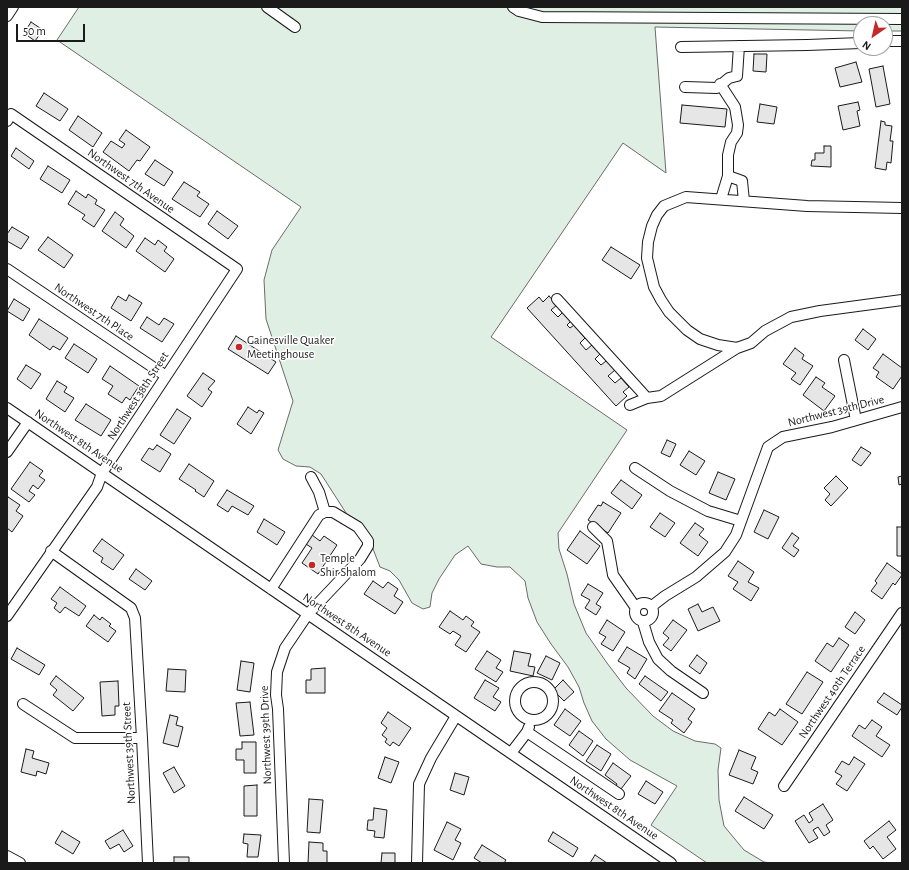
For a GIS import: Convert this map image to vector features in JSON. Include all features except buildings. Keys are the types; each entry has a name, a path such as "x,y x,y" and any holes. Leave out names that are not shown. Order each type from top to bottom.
{"street":[{"path":"7,16 13,7"},
{"path":"267,7 295,27"},
{"path":"513,7 519,11 542,17 902,19"},
{"path":"681,47 807,46 853,43"},
{"path":"685,87 717,88 729,78 737,76 739,46"},
{"path":"720,84 735,107 738,125 737,133 731,142 728,155 728,176 721,199"},
{"name":"Northwest 7th Avenue","path":"9,117 236,269"},
{"path":"728,176 742,181 744,201"},
{"path":"737,348 718,345 700,338 687,330 669,312 654,287 647,258 648,242 652,226 664,206 686,197 807,206 902,208"},
{"name":"Northwest 7th Place","path":"7,269 166,376"},
{"name":"Northwest 38th Street","path":"7,616 97,487 102,473 236,269"},
{"path":"557,298 647,398"},
{"path":"630,404 647,398 661,396 737,348 751,343 764,331 779,323 805,313 902,300"},
{"path":"844,360 856,420"},
{"name":"Northwest 8th Avenue","path":"7,408 671,863"},
{"name":"Northwest 39th Drive","path":"636,608 642,603 652,606 696,577 725,552 736,535 768,447 783,437 832,427 902,408"},
{"path":"7,452 28,422"},
{"path":"636,468 670,491 708,511 741,521"},
{"path":"271,589 319,515 325,512 319,492 311,477"},
{"name":"Northwest 39th Drive","path":"284,863 278,709 276,695 277,672 285,648 308,614 360,559 368,546 368,541 358,527 333,512 325,512"},
{"path":"593,527 607,541 613,575 636,608 635,615 643,622 649,642 658,658 671,671 703,693"},
{"name":"Northwest 39th Street","path":"51,551 132,608 135,618 148,863"},
{"path":"643,622 653,617 654,613 652,606"},
{"name":"Northwest 40th Terrace","path":"784,786 902,613"},
{"path":"23,704 75,738 142,738"},
{"path":"417,863 419,784 431,758 456,716"},
{"path":"512,753 529,728 528,720"},
{"path":"527,732 619,794"},
{"path":"7,856 20,863"}],"green space":[{"path":"79,7 902,7 902,31 893,31 893,16 853,16 853,31 655,27 666,173 623,143 491,337 627,430 558,533 559,549 574,604 586,633 607,663 626,688 653,716 673,731 695,741 715,744 721,748 718,770 719,800 724,826 744,850 764,862 770,863 707,863 651,825 677,786 630,760 606,739 592,721 579,687 568,667 537,622 528,598 525,581 510,567 497,567 481,564 468,546 455,555 439,579 432,593 430,607 423,609 412,603 399,580 390,571 380,567 370,541 348,516 321,474 310,467 296,466 283,459 278,450 293,401 266,319 264,280 272,250 301,207 57,40"}],"place":[{"name":"Gainesville Quaker Meetinghouse","path":"239,347"},
{"name":"Temple Shir Shalom","path":"312,565"}]}
